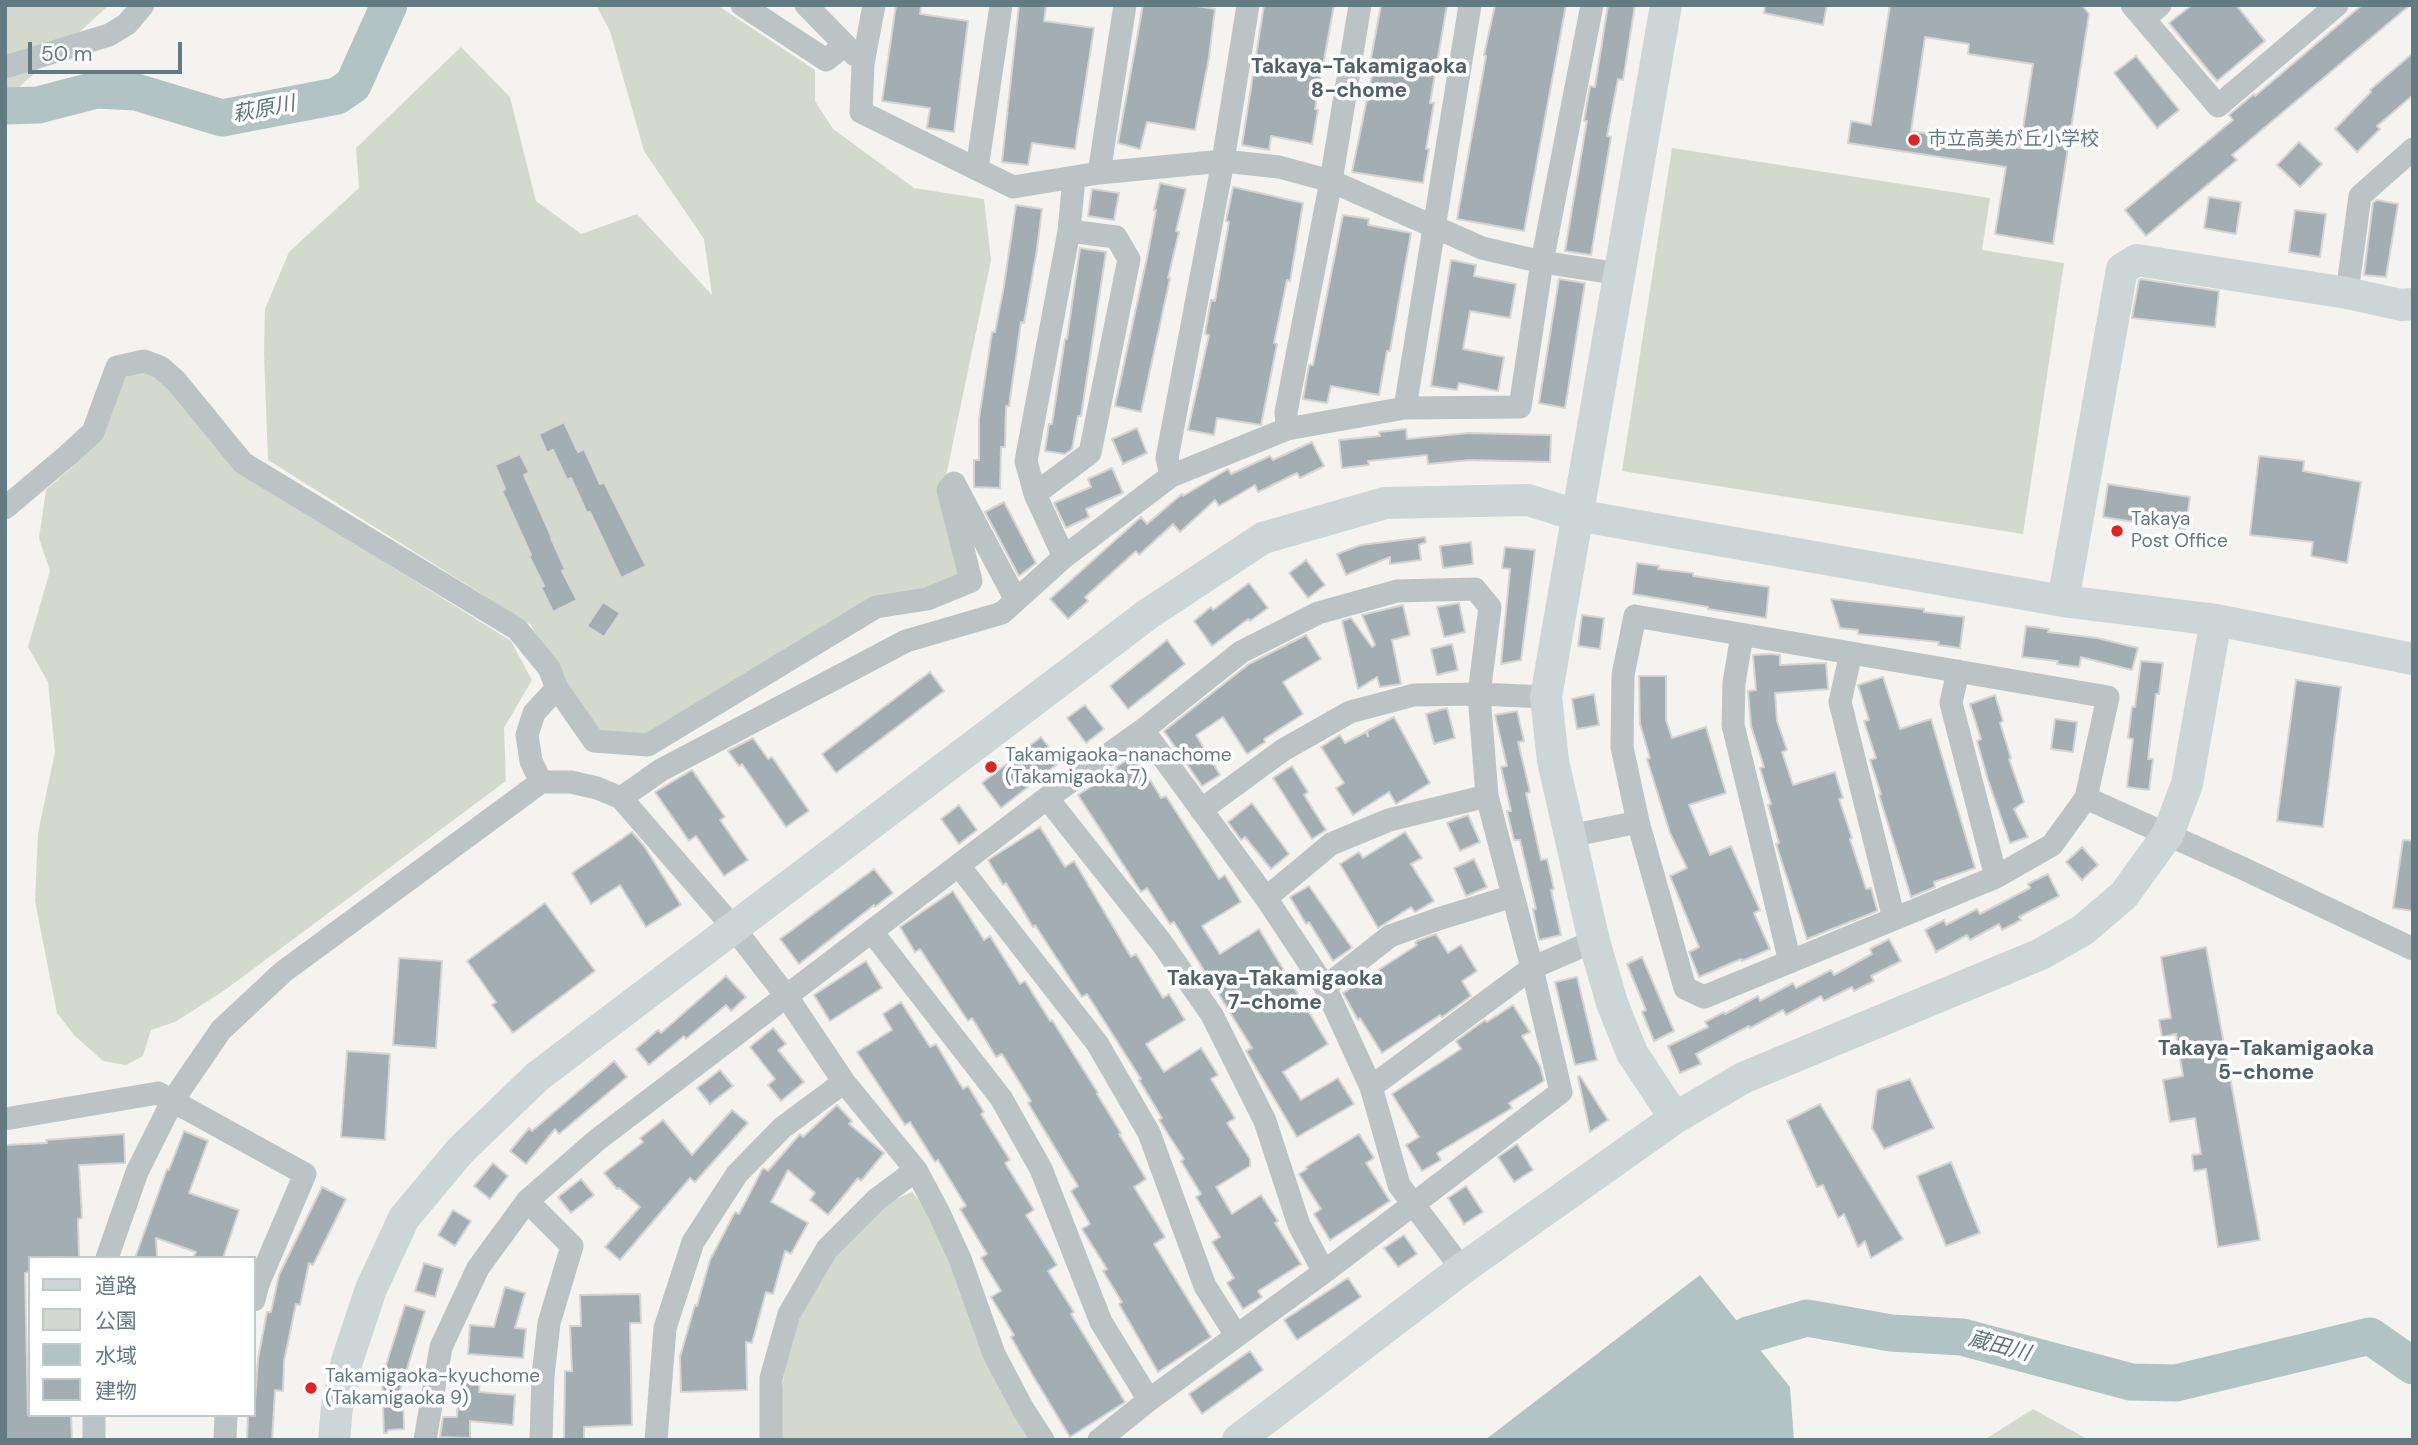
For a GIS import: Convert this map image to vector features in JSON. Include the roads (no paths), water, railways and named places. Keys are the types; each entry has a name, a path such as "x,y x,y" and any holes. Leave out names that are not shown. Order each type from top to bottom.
{"street":[{"path":"5,67 109,35 127,24 143,5"},
{"path":"742,5 827,60 845,45"},
{"path":"806,5 863,64"},
{"path":"874,5 863,64 861,112 1013,187 1099,173 1223,161 1279,167 1331,181 1482,248 1542,262 1620,274"},
{"path":"977,169 1001,5"},
{"path":"1099,173 1125,5"},
{"path":"1171,476 1167,458 1223,161 1248,5"},
{"path":"1287,429 1286,412 1331,181 1360,5"},
{"path":"1405,408 1471,5"},
{"path":"621,798 662,770 906,641 1002,613 1064,556 1171,476 1287,429 1405,408 1520,407 1542,262 1592,5"},
{"path":"1666,5 1546,697 1553,761 1594,941 1612,1003 1632,1053 1675,1118"},
{"path":"2145,10 2218,106 2337,5"},
{"path":"2347,293 2360,196 2413,149"},
{"path":"1064,556 1035,494 1026,461 1069,231 1074,178"},
{"path":"1035,494 1090,453 1129,259 1116,237 1069,231"},
{"path":"2063,601 2122,269 2137,260 2347,293 2401,305 2413,304"},
{"path":"5,508 93,432 117,367 144,361 160,367 176,381 243,463 517,629 549,668 557,688 594,741 648,744 876,607 926,599 971,580 948,490 954,483 1016,600"},
{"path":"334,1440 337,1407 347,1361 370,1289 404,1218 460,1152 538,1076 1148,614 1263,538 1385,503 1528,500 1576,515 2063,601 2216,620 2413,659"},
{"path":"425,1440 441,1347 478,1268 527,1201 597,1140 1048,798 1143,730 1241,652 1318,613 1397,591 1475,589 1490,607 1479,694 1487,796 1561,1092 1324,1272 1149,1400 1100,1440"},
{"path":"1635,616 1742,635 2108,697 2086,798 2052,845 1996,877 1704,997 1685,988 1638,822 1622,747 1623,675 1635,616"},
{"path":"1238,1440 1462,1269 1675,1118 1743,1079 2042,954 2083,930 2124,895 2168,834 2187,784 2216,620"},
{"path":"1742,635 1734,682 1733,725 1790,962"},
{"path":"1852,653 1840,702 1894,919"},
{"path":"1958,671 1951,703 1996,877"},
{"path":"541,782 531,761 527,735 534,713 557,688"},
{"path":"1201,810 1283,750 1350,712 1414,695 1546,697"},
{"path":"1143,730 1266,898 1325,987 1371,1087 1399,1185 1462,1269"},
{"path":"108,1256 137,1172 173,1100 221,1030 283,972 541,782 571,782 597,788 621,798 733,927 787,997 844,1082 916,1170 960,1259 995,1354 1023,1409 1043,1440"},
{"path":"1266,898 1331,844 1389,820 1487,796"},
{"path":"1048,798 1161,942 1212,1015 1265,1121 1299,1225 1324,1272"},
{"path":"2086,798 2413,949"},
{"path":"1570,836 1638,822"},
{"path":"959,866 1097,1043 1149,1133 1205,1286 1236,1335"},
{"path":"1325,987 1391,936 1513,897"},
{"path":"872,932 1001,1098 1041,1168 1101,1322 1149,1400"},
{"path":"1371,1087 1532,968 1594,941"},
{"path":"656,1440 664,1328 693,1242 737,1174 782,1128 844,1082"},
{"path":"5,1119 159,1093 305,1174 256,1292"},
{"path":"771,1440 771,1378 789,1314 827,1249 877,1199 916,1170"},
{"path":"527,1201 572,1247 549,1323 543,1376 541,1440"},
{"path":"94,1417 94,1440"},
{"path":"225,1440 226,1417"}],"water":[{"path":"1700,1275 1790,1387 1794,1440 1485,1440"}],"waterway":[{"name":"萩原川","path":"5,106 38,105 96,90 136,92 222,118 337,96 353,85 389,5"},
{"name":"蔵田川","path":"1707,1365 1748,1335 1807,1318 1891,1333 1962,1337 2131,1382 2176,1383 2370,1336 2413,1366"}],"place":[{"name":"市立高美が丘小学校","path":"1914,140"},
{"name":"Takaya Post Office","path":"2117,531"},
{"name":"Takamigaoka-nanachome (Takamigaoka 7)","path":"991,767"},
{"name":"Takamigaoka-kyuchome (Takamigaoka 9)","path":"311,1388"}],"district":[{"name":"Takaya-Takamigaoka 8-chome","path":"1359,79"},
{"name":"Takaya-Takamigaoka 7-chome","path":"1275,991"},
{"name":"Takaya-Takamigaoka 5-chome","path":"2266,1061"}]}
